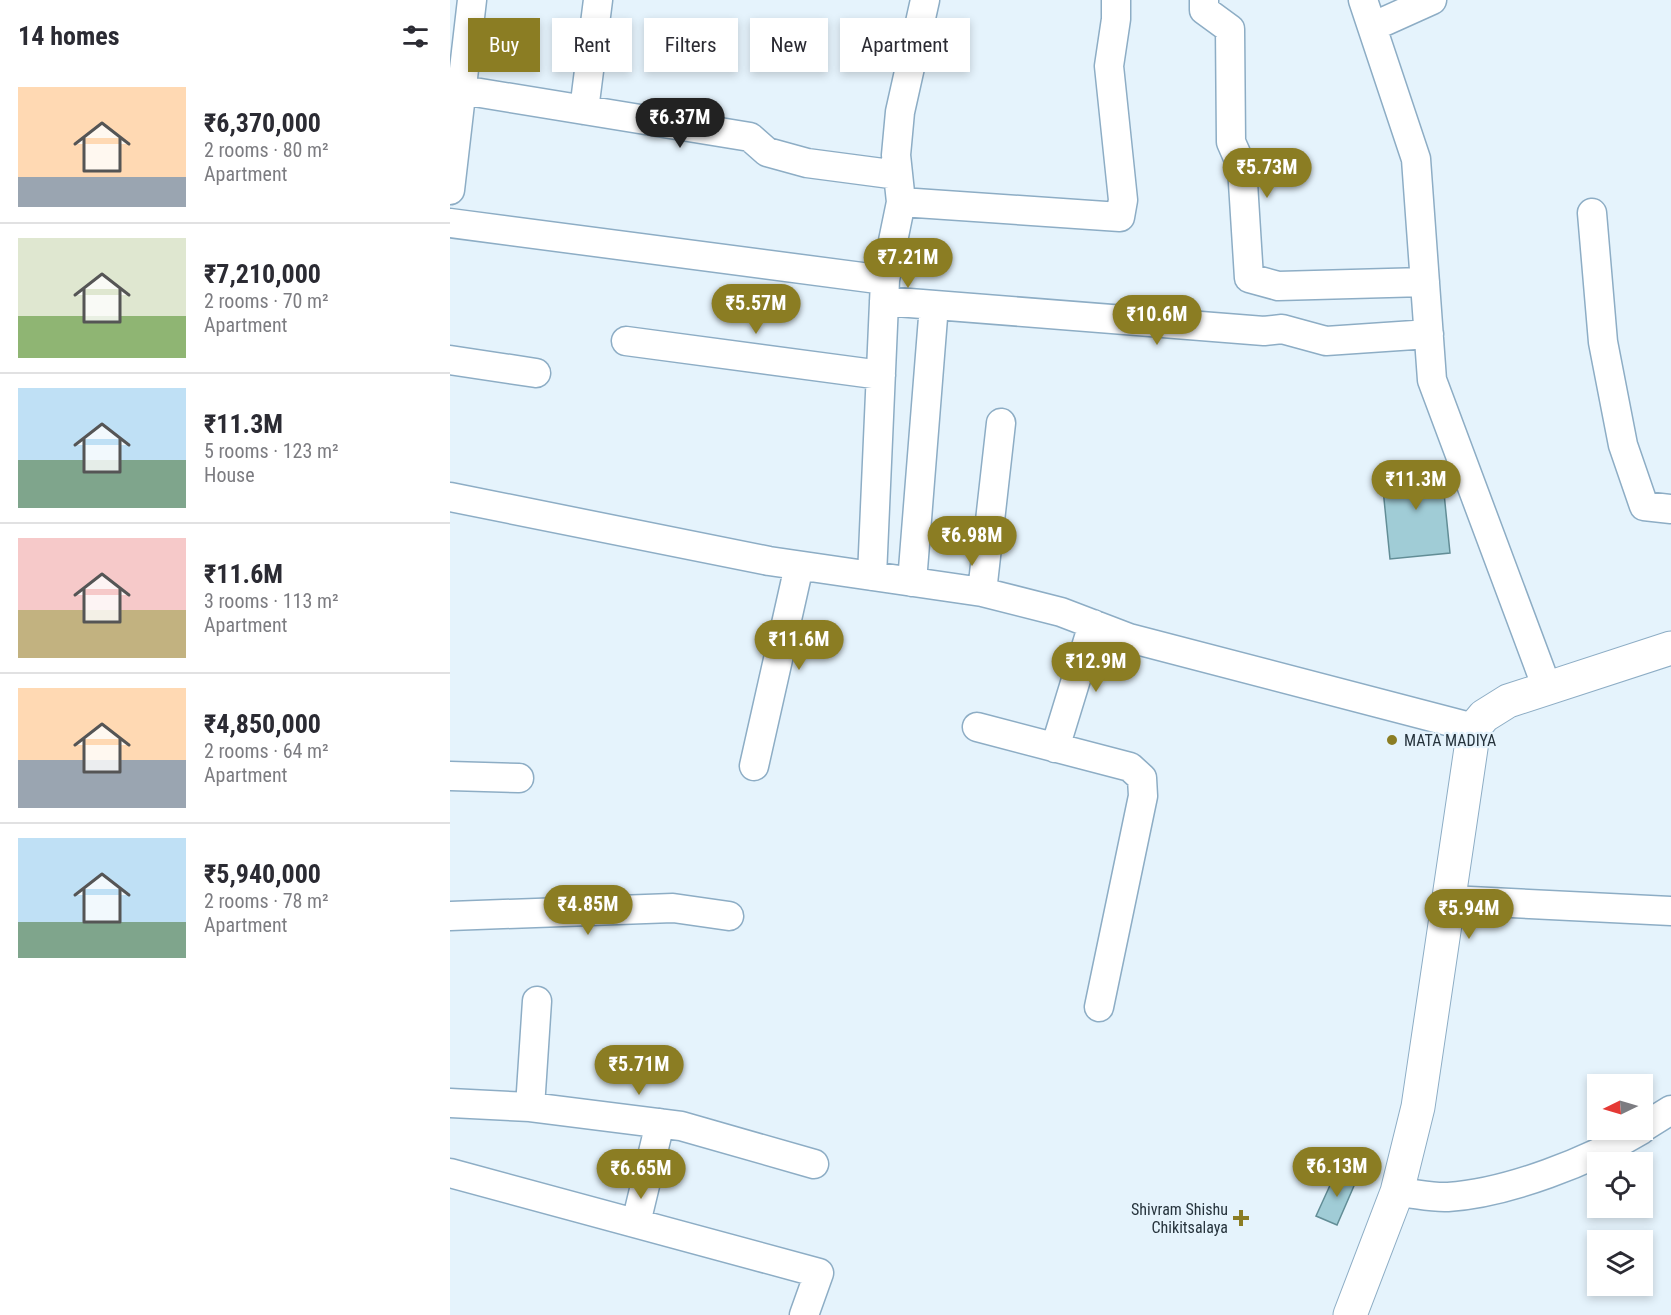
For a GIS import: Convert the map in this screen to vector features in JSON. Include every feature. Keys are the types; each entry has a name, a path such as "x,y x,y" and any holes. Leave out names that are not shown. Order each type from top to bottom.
{"street":[{"path":"450,190 462,90 458,47 472,0"},
{"path":"584,110 598,0"},
{"path":"872,576 884,290 899,188 896,155 900,112 926,0"},
{"path":"462,90 750,137 767,152 899,188 1120,217 1123,200 1109,66 1116,19 1116,0"},
{"path":"1204,0 1204,10 1230,29 1231,142 1242,167 1249,278 1278,286 1425,282"},
{"path":"1363,0 1416,159 1432,380 1547,688"},
{"path":"1372,27 1432,0"},
{"path":"1592,213 1603,342 1623,445 1644,506 1671,509"},
{"path":"450,223 884,290 934,305 1264,331 1282,329 1326,341 1429,334"},
{"path":"912,582 934,305"},
{"path":"626,340 881,375"},
{"path":"450,360 536,373"},
{"path":"982,592 1001,423"},
{"path":"450,497 799,566 982,592 1061,612 1129,638 1474,728"},
{"path":"754,766 799,566"},
{"path":"1055,748 1093,624"},
{"path":"1350,1315 1397,1192 1418,1107 1474,728 1484,716 1508,701 1671,648"},
{"path":"977,727 1130,767 1142,778 1143,796 1099,1007"},
{"path":"450,776 519,778"},
{"path":"1450,900 1671,911"},
{"path":"450,916 673,908 729,916"},
{"path":"530,1107 537,1001"},
{"path":"450,1103 530,1107 681,1126 814,1164"},
{"path":"1653,1122 1671,1110"},
{"path":"636,1223 660,1123"},
{"path":"1397,1192 1447,1197 1490,1190 1558,1170 1619,1140"},
{"path":"450,1173 819,1273 804,1315"}],"building":[{"path":"1441,463 1450,553 1390,559 1381,469"},
{"path":"1337,1170 1357,1179 1337,1225 1316,1216"}],"place":[{"name":"MATA MADIYA","path":"1392,740"},
{"name":"Shivram Shishu Chikitsalaya","path":"1241,1218"}]}
